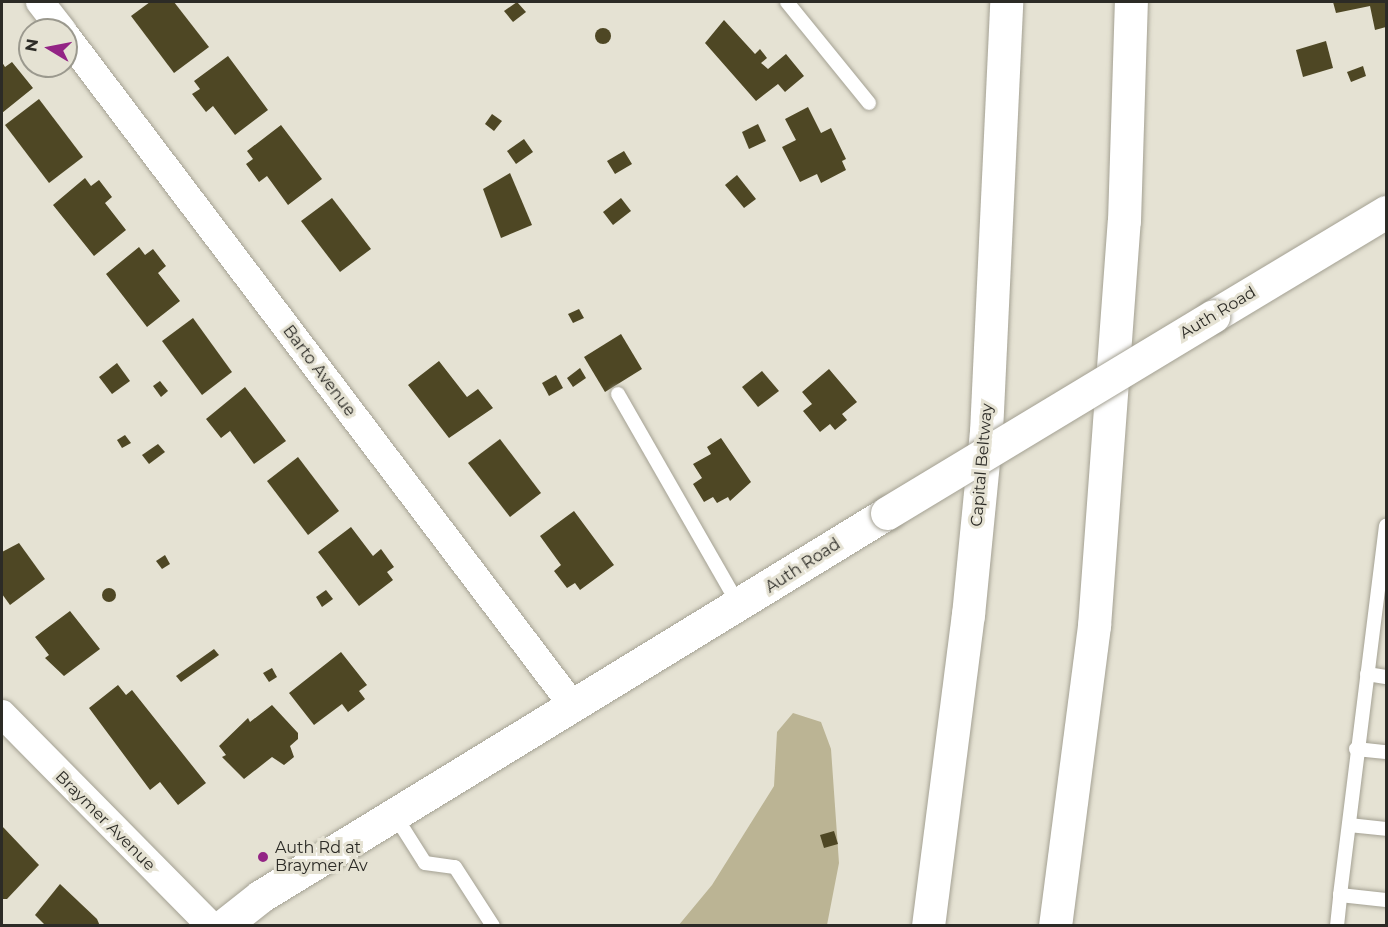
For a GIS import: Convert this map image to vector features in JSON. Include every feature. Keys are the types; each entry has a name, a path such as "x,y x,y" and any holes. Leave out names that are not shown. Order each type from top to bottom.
{"main road":[{"name":"Capital Beltway","path":"928,926 961,673 986,432 1006,2"},
{"path":"1055,926 1096,602 1124,221 1131,2"},
{"name":"Auth Road","path":"223,926 261,896 394,814 740,607 887,513 1386,212"}],"street":[{"path":"40,2 53,18"},
{"name":"Barto Avenue","path":"78,52 573,706"},
{"name":"Braymer Avenue","path":"2,714 211,926"}],"lane":[{"path":"787,2 869,103"},
{"path":"618,394 740,607"},
{"path":"1337,926 1356,749 1381,600 1386,526"},
{"path":"1367,674 1386,676"},
{"path":"1356,749 1386,752"},
{"path":"394,814 425,863 455,867 493,926"},
{"path":"1349,825 1386,829"},
{"path":"1340,895 1386,900"}],"shaded area":[{"path":"793,713 821,722 831,749 839,863 827,925 678,926 712,885 774,786 777,732"}],"building":[{"path":"150,2 174,2 209,47 174,73 131,16"},
{"path":"517,2 526,12 513,22 504,11"},
{"path":"1333,2 1386,2 1386,27 1375,30 1370,6 1336,13"},
{"path":"724,20 755,54 760,49 767,58 761,63 768,69 786,54 804,76 785,92 778,84 756,101 705,43"},
{"path":"603,28 611,36 603,44 595,36"},
{"path":"1326,41 1333,68 1303,77 1296,50"},
{"path":"228,56 268,110 235,135 213,106 206,112 192,94 200,89 194,81"},
{"path":"2,62 5,67 12,62 18,69 18,78 25,78 33,88 2,113"},
{"path":"1363,66 1366,76 1351,82 1347,72"},
{"path":"39,99 83,157 49,183 5,125"},
{"path":"808,107 821,133 831,128 846,159 842,161 846,170 821,183 817,174 800,182 782,147 796,140 785,119"},
{"path":"492,114 502,121 494,131 485,124"},
{"path":"758,124 766,141 749,149 742,132"},
{"path":"281,125 322,179 288,205 267,176 259,182 246,164 253,159 247,151"},
{"path":"524,139 533,152 516,164 507,151"},
{"path":"624,151 632,164 615,174 607,161"},
{"path":"510,173 532,225 501,238 483,189"},
{"path":"737,175 756,199 744,208 725,185"},
{"path":"85,178 91,186 99,180 112,197 105,203 126,230 94,256 53,205"},
{"path":"332,198 371,249 340,272 301,221"},
{"path":"621,198 631,211 613,225 603,212"},
{"path":"139,247 145,255 153,249 166,266 158,273 180,301 147,327 106,274"},
{"path":"579,309 584,318 573,323 568,314"},
{"path":"193,318 232,372 202,395 162,341"},
{"path":"621,334 642,369 605,392 584,357"},
{"path":"439,361 467,397 478,389 493,408 449,438 408,385"},
{"path":"117,363 130,381 112,394 99,377"},
{"path":"580,368 586,378 573,387 567,378"},
{"path":"829,369 857,402 842,414 847,420 835,430 830,424 820,432 803,411 812,404 802,392"},
{"path":"762,371 779,391 758,407 742,387"},
{"path":"556,375 563,388 549,396 542,383"},
{"path":"160,381 168,391 161,397 153,386"},
{"path":"245,387 286,441 254,464 230,431 221,438 206,419"},
{"path":"125,435 131,443 122,448 117,440"},
{"path":"721,438 751,482 730,501 728,497 717,503 713,497 704,502 693,484 702,478 693,464 711,454 707,447"},
{"path":"500,439 541,493 510,517 468,463"},
{"path":"158,444 165,452 149,464 142,455"},
{"path":"298,457 339,511 308,535 267,481"},
{"path":"574,511 614,565 580,590 575,583 567,588 554,571 561,565 540,536"},
{"path":"351,527 373,556 381,549 394,567 387,572 393,580 359,606 318,552"},
{"path":"19,543 45,579 10,605 2,594 2,552"},
{"path":"165,555 170,564 162,569 156,561"},
{"path":"109,588 114,590 116,595 114,600 109,602 104,600 102,595 104,590"},
{"path":"326,590 333,599 322,607 316,597"},
{"path":"70,611 100,649 64,676 45,658 49,655 35,637"},
{"path":"214,649 219,655 181,682 176,676"},
{"path":"341,652 367,685 359,691 365,699 348,712 342,704 314,725 289,693"},
{"path":"272,668 277,677 269,682 263,673"},
{"path":"118,685 126,695 132,690 206,783 178,805 160,782 150,790 89,708"},
{"path":"272,705 298,733 298,739 290,746 294,757 284,765 272,757 244,779 222,757 226,755 219,746 248,718 250,722"},
{"path":"2,826 39,865 7,899 2,899"},
{"path":"834,831 838,844 824,848 820,835"},
{"path":"60,884 97,919 100,926 46,926 35,915"}],"place":[{"name":"Auth Rd at Braymer Av","path":"263,857"}]}
